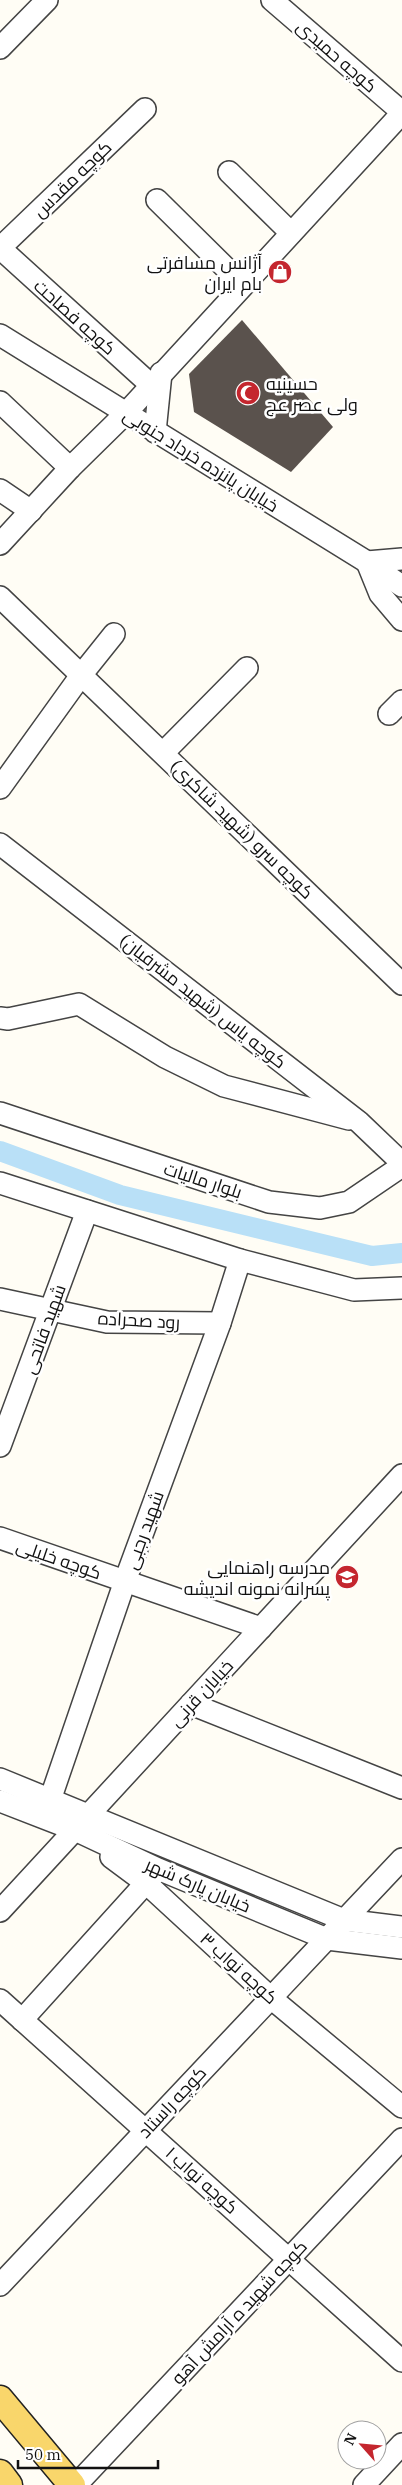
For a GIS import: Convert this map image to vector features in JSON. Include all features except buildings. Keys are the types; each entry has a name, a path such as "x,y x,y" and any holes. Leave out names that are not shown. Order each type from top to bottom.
{"main road":[{"path":"0,2399 72,2485"},
{"path":"0,2473 10,2485"}],"street":[{"path":"0,48 48,0"},
{"name":"کوچه حمیدی","path":"272,0 402,112"},
{"name":"کوچه مقدس","path":"0,248 145,109"},
{"path":"0,544 70,468 126,414 402,112"},
{"path":"229,172 291,233"},
{"path":"158,200 243,285"},
{"name":"کوچه فصاحت","path":"0,248 156,379"},
{"name":"خیابان پانزده خرداد جنوبی","path":"0,335 367,562 402,586"},
{"path":"155,432 156,379"},
{"path":"0,402 70,468"},
{"path":"0,490 30,511"},
{"path":"402,559 367,562 380,594 402,620"},
{"name":"کوچه سرو (شهید شاکری)","path":"0,597 164,752 402,984"},
{"path":"0,788 82,674 114,634"},
{"path":"164,752 247,668"},
{"name":"کوچه یاس (شهید مشرفیان)","path":"0,844 359,1122 402,1164"},
{"path":"0,1018 8,1019 79,1004 166,1057 224,1086 359,1122"},
{"name":"بلوار مالیات","path":"0,1114 269,1202 320,1208 349,1202 402,1164"},
{"path":"0,1182 240,1260 354,1290 402,1288"},
{"name":"شهید فاتحی","path":"0,1446 87,1211"},
{"name":"شهید رجبی","path":"50,1800 125,1582 220,1322 240,1260"},
{"name":"رود صحراده","path":"0,1300 107,1322 220,1322"},
{"name":"خیابان قرنی","path":"0,1911 402,1475"},
{"name":"کوچه خلیلی","path":"0,1538 261,1628"},
{"path":"191,1704 402,1788"},
{"name":"خیابان پارک شهر","path":"0,1779 50,1800 81,1823"},
{"name":"خیابان پارک شهر","path":"0,1801 81,1823 344,1920 402,1927"},
{"name":"کوچه نواب ۳","path":"81,1823 152,1876 271,1998 402,2107"},
{"name":"کوچه راستاد","path":"0,2284 402,1859"},
{"path":"22,2020 152,1876"},
{"name":"خیابان پارک شهر","path":"152,1876 327,1939 402,1948"},
{"name":"کوچه نواب ۱","path":"0,2000 402,2361"},
{"name":"کوچه شهید ه آرامش آهو","path":"76,2485 402,2139"},
{"path":"364,2485 402,2444"}],"waterway":[{"path":"0,1151 120,1195 372,1256 402,1253"}],"place":[{"name":"آژانس مسافرتی بام ایران","path":"280,272"},
{"name":"حسینیه ولی عصر عج","path":"248,393"},
{"name":"مدرسه راهنمایی پسرانه نمونه اندیشه","path":"347,1577"}]}
